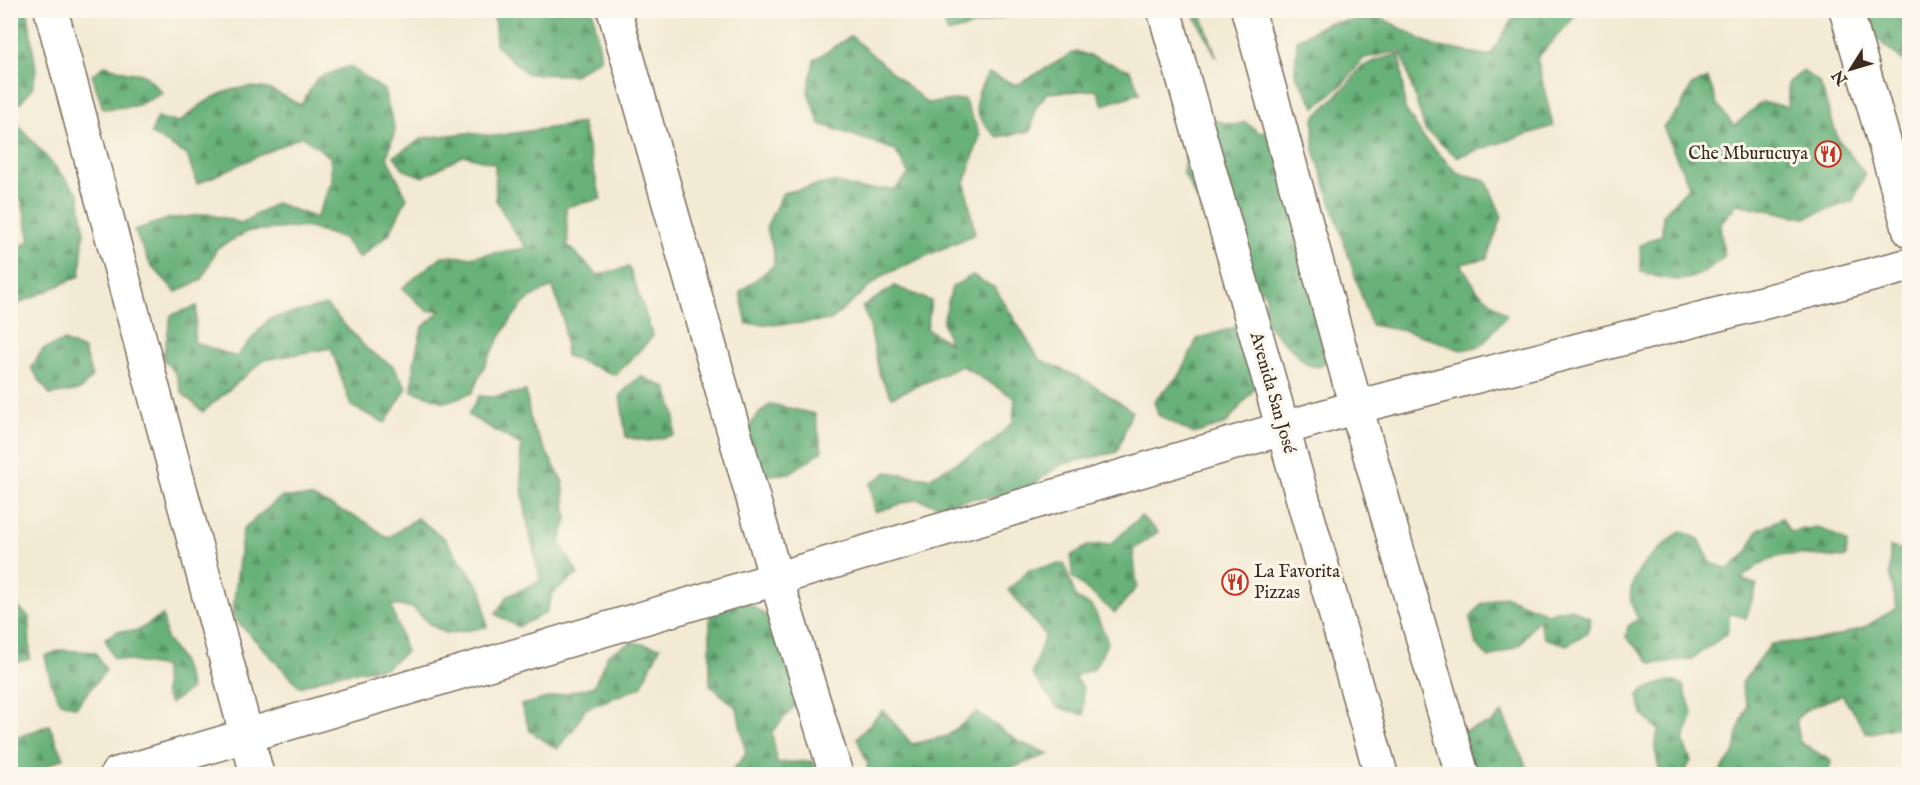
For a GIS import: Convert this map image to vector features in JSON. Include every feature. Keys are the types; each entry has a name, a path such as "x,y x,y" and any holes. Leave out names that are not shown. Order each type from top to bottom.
{"street":[{"path":"51,10 257,774"},
{"path":"614,10 776,579 836,774"},
{"name":"Avenida San José","path":"1164,10 1381,774"},
{"path":"1248,10 1356,407 1462,774"},
{"path":"1846,10 1910,231"},
{"path":"117,774 1356,407 1910,265"}],"green space":[{"path":"11,10 24,11 28,14 36,70 32,89 11,113"},
{"path":"494,11 593,11 601,58 574,75 527,74 496,46"},
{"path":"940,11 998,11 1004,17 948,33"},
{"path":"1192,11 1204,11 1202,17 1217,58"},
{"path":"1524,11 1585,11 1577,14 1537,58 1553,126 1457,157 1425,130 1401,51 1364,58 1342,85 1315,107 1295,73 1297,40 1327,23 1382,18 1434,46 1490,56 1512,20"},
{"path":"1863,11 1909,11 1909,66 1863,27"},
{"path":"851,36 927,103 964,99 980,135 965,183 975,234 882,276 831,320 792,324 747,324 740,292 774,265 774,252 766,227 783,193 832,182 861,189 895,189 909,174 895,150 820,124 808,92 814,60"},
{"path":"1076,51 1130,70 1140,93 1103,105 1097,90 1047,93 1035,109 1031,131 998,137 978,115 977,100 988,73 1017,85"},
{"path":"1400,54 1405,109 1425,140 1458,173 1486,180 1502,217 1487,258 1461,264 1477,290 1507,315 1481,346 1461,350 1411,332 1371,325 1314,150 1314,118 1346,86 1361,67"},
{"path":"105,65 127,72 144,74 163,93 136,106 103,109 92,75"},
{"path":"349,66 384,90 395,130 387,157 407,198 389,234 359,258 343,238 305,227 249,231 217,248 202,280 176,292 150,264 134,230 168,219 208,214 242,223 276,203 316,218 332,181 330,157 302,136 197,184 187,155 151,134 157,118 180,122 209,100 231,90 242,88 267,89 301,105 317,78"},
{"path":"1803,71 1820,83 1838,139 1865,174 1853,201 1805,218 1737,204 1720,224 1724,257 1713,266 1694,277 1677,280 1641,272 1640,245 1662,235 1663,215 1689,186 1663,127 1680,109 1691,86 1708,78 1717,104 1734,126 1762,102 1788,107 1788,83"},
{"path":"13,119 79,194 84,230 80,276 11,307 11,252 30,241 22,201 11,191 10,121"},
{"path":"1217,121 1235,125 1245,122 1260,133 1271,129 1315,208 1333,253 1331,275 1335,355 1319,367 1308,365 1268,326 1263,317 1266,295 1232,267 1183,172 1186,149 1198,131"},
{"path":"582,123 601,199 566,207 568,246 598,275 629,267 653,336 616,375 566,356 563,319 553,287 532,297 515,315 490,356 472,393 445,402 412,391 414,361 422,328 441,310 427,311 402,288 442,256 469,257 527,248 513,230 496,200 495,164 464,155 423,177 404,170 394,156 423,138 467,133 495,136"},
{"path":"972,275 995,288 1039,359 1087,381 1132,411 1117,452 1063,464 1014,497 976,498 937,505 917,499 875,512 870,484 887,472 929,478 990,444 1013,422 1015,398 962,366 892,397 880,376 869,322 862,307 895,286 931,301 927,329 949,343 943,322 952,287"},
{"path":"326,305 368,350 393,366 407,388 385,423 351,406 331,348 264,360 203,412 182,393 176,374 163,359 171,315 197,306 194,342 236,357 269,319"},
{"path":"1242,325 1257,385 1226,424 1194,434 1158,415 1154,401 1181,373 1197,339"},
{"path":"64,341 84,350 92,377 80,390 50,395 31,368 43,349"},
{"path":"640,376 667,388 675,416 674,435 649,441 626,437 620,395"},
{"path":"526,391 531,424 563,482 567,519 560,543 578,574 553,593 546,613 518,627 495,614 508,596 540,581 523,497 521,445 468,415 479,396 492,397"},
{"path":"771,404 815,414 822,451 790,473 761,476 750,444 750,428 753,420"},
{"path":"281,497 312,497 366,522 388,538 417,518 444,538 482,590 487,627 447,634 428,623 413,608 391,605 406,652 385,668 336,674 300,687 232,616 243,529"},
{"path":"1141,516 1158,532 1133,550 1137,587 1115,613 1072,577 1071,556 1089,545 1111,544"},
{"path":"1782,518 1790,532 1820,529 1847,543 1846,558 1779,556 1754,568 1741,579 1757,585 1746,618 1730,613 1727,634 1691,659 1652,664 1626,637 1628,626 1638,619 1631,602 1631,590 1639,570 1655,552 1681,531 1699,539 1711,563 1728,569 1748,552 1757,531"},
{"path":"1890,547 1909,551 1909,725 1867,734 1842,695 1809,708 1796,719 1800,742 1831,761 1828,774 1718,774 1735,752 1738,731 1747,706 1741,684 1771,644 1827,639 1863,628 1897,608 1890,575"},
{"path":"1064,563 1076,598 1093,607 1108,642 1094,669 1074,676 1083,688 1084,715 1057,707 1032,674 1045,635 1008,590 1029,570"},
{"path":"1504,596 1547,613 1570,608 1591,619 1587,633 1567,645 1544,638 1538,619 1520,645 1489,658 1476,645 1470,619 1481,604"},
{"path":"742,598 793,636 798,702 772,732 777,763 813,761 817,774 729,774 746,754 737,708 710,685 710,615"},
{"path":"10,599 29,617 30,659 11,664"},
{"path":"163,615 166,638 182,662 191,689 170,704 165,695 164,667 113,658 105,638 118,631 137,631"},
{"path":"632,642 660,647 641,687 585,709 574,729 557,749 530,731 521,705 594,686 608,654"},
{"path":"61,650 95,652 106,670 76,707 60,702 51,683 45,656"},
{"path":"1669,681 1682,684 1693,714 1683,741 1691,761 1683,774 1666,774 1659,769 1655,749 1658,730 1642,714 1638,695 1645,689"},
{"path":"883,710 912,744 947,736 977,712 1019,742 1049,754 995,774 865,774 868,765 857,738"},
{"path":"1502,713 1530,774 1455,774 1453,734 1492,723"},
{"path":"49,725 64,758 38,770 11,770 11,740"}],"place":[{"name":"Che Mburucuya","path":"1828,154"},
{"name":"La Favorita Pizzas","path":"1235,582"}]}
